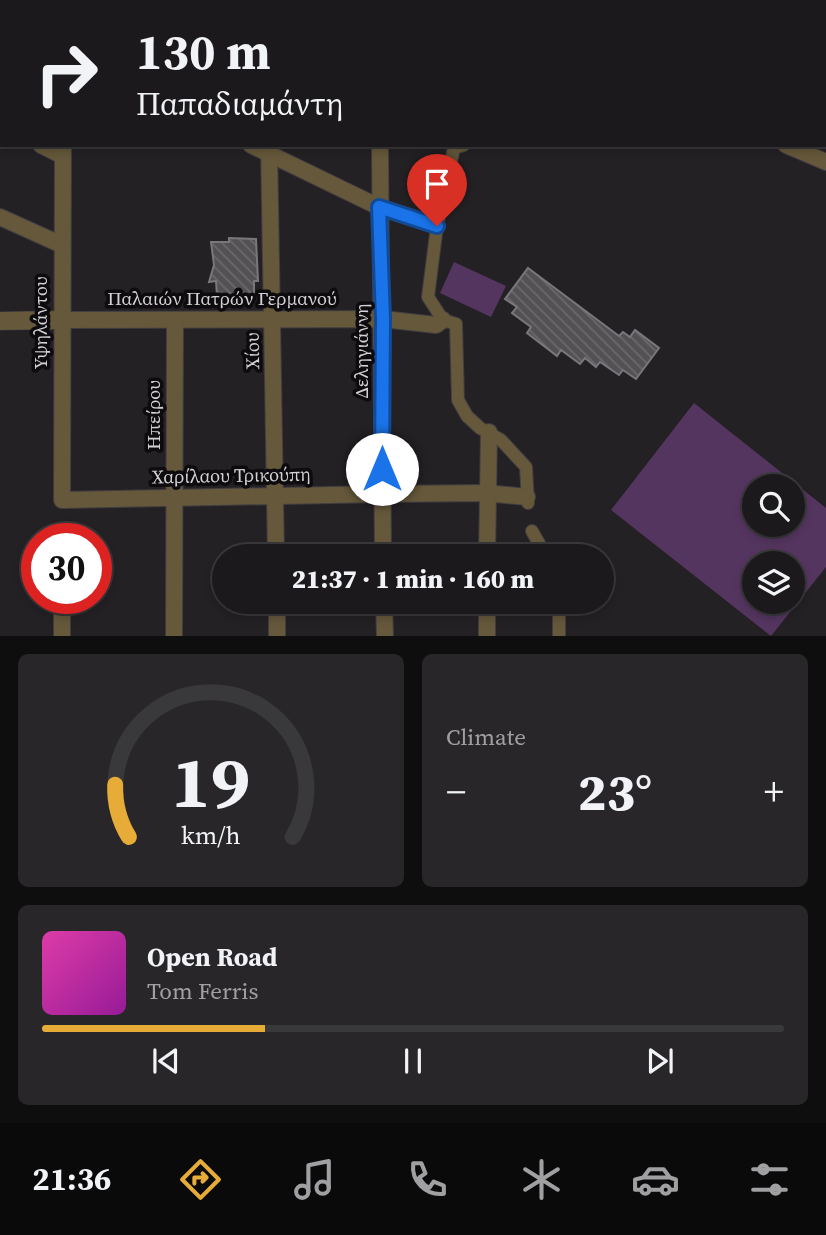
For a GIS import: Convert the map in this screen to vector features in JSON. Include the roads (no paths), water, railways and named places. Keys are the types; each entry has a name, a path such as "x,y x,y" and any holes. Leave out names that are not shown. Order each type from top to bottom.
{"street":[{"name":"Δεληγιάννη","path":"380,147 383,544"},
{"path":"457,147 454,148 437,226 428,297 443,320 456,324 458,400 467,416 480,428 501,440 526,467 528,500"},
{"path":"791,147 826,162"},
{"path":"269,150 379,207 437,226"},
{"name":"Χίου","path":"269,150 276,544"},
{"name":"Υψηλάντου","path":"62,500 63,151"},
{"path":"0,217 62,245"},
{"name":"Παλαιών Πατρών Γερμανού","path":"0,321 383,319 436,325 443,320"},
{"name":"Ηπείρου","path":"174,320 174,636"},
{"path":"487,544 489,432"},
{"name":"Χαρίλαου Τρικούπη","path":"62,500 382,494 486,494 528,500"},
{"path":"532,531 539,544"},
{"path":"62,614 62,636"},
{"path":"277,614 277,636"},
{"path":"384,614 385,636"},
{"path":"487,614 487,636"},
{"path":"559,614 559,636"}]}
